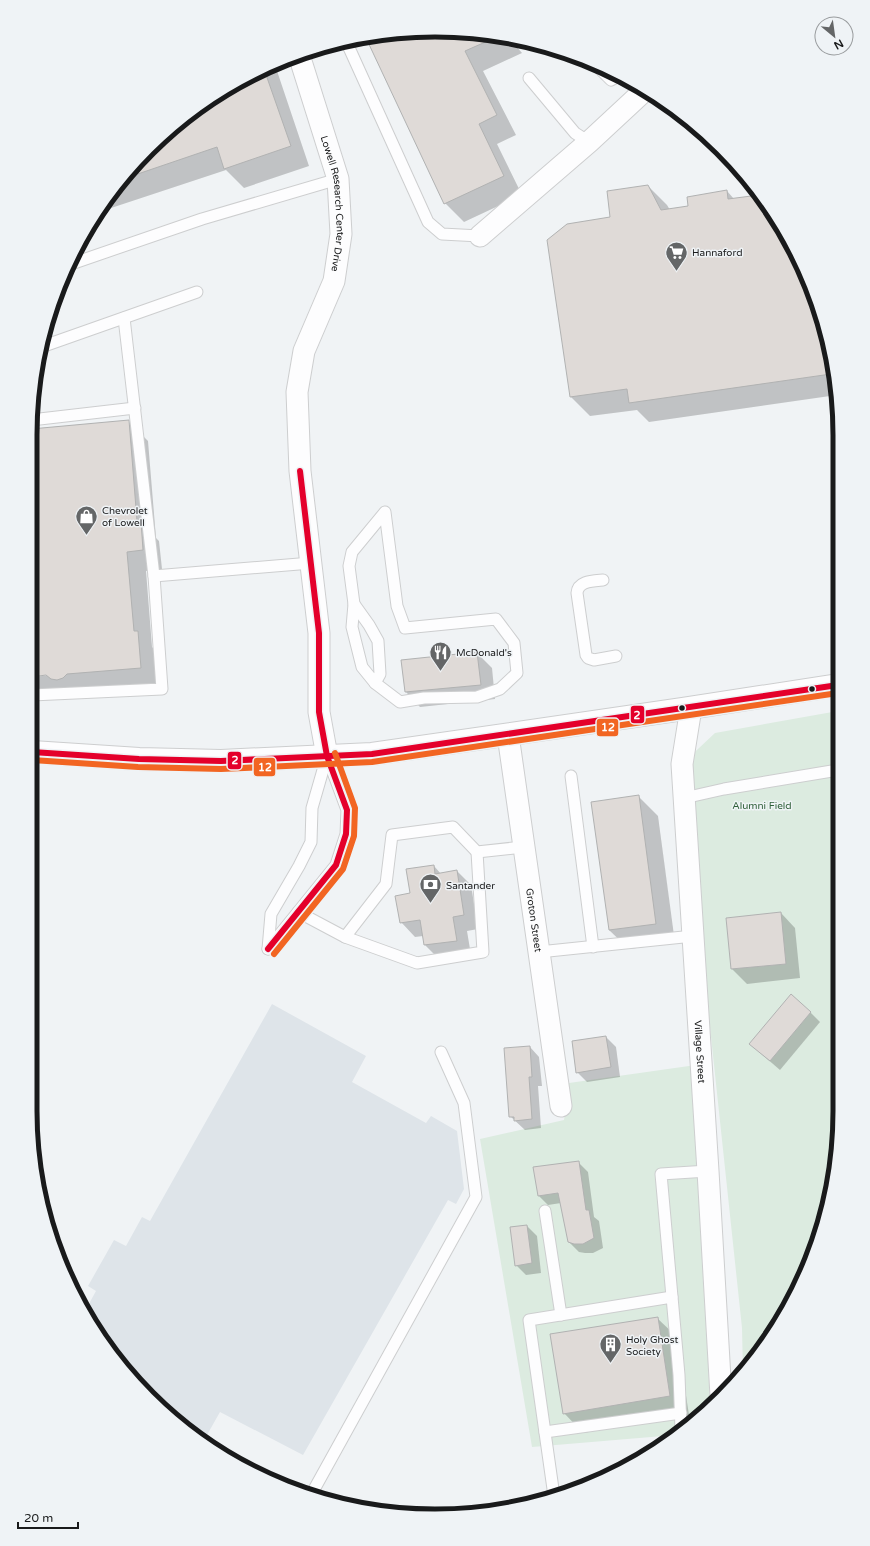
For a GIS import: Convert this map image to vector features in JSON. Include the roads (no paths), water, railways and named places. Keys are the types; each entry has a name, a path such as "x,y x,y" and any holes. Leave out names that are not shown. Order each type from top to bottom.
{"main road":[{"path":"37,752 139,759 221,761 372,754 691,708 833,685"}],"street":[{"name":"Lowell Research Center Drive","path":"301,60 338,178 342,234 334,281 304,351 297,392 300,471 319,634 319,712 327,756"},
{"path":"480,236 589,142 641,94"},
{"name":"Village Street","path":"691,708 682,764 720,1387"},
{"name":"Groton Street","path":"508,735 561,1106"}],"lane":[{"path":"349,47 428,222 442,234 480,236"},
{"path":"529,78 575,133 589,142"},
{"path":"77,262 202,219 338,178"},
{"path":"48,345 197,292"},
{"path":"37,695 162,688 154,576 124,318"},
{"path":"38,419 135,408"},
{"path":"385,512 397,606 405,628 496,619 514,643 517,673 500,689 477,697 424,698 400,702 375,683 362,667 352,627 354,604 349,566 352,552 385,512"},
{"path":"154,576 311,563"},
{"path":"602,580 581,584 577,588 586,655 588,658 594,660 616,656"},
{"path":"354,604 378,641 380,674 375,683"},
{"path":"327,756 347,810 346,834 336,865 268,949 271,914 311,842 312,808 327,756"},
{"path":"684,798 724,789 833,771"},
{"path":"571,776 593,947"},
{"path":"298,912 346,937 416,963 483,952 477,852 453,828 392,835 386,884 346,937"},
{"path":"477,852 524,847"},
{"path":"539,952 693,936"},
{"path":"314,1490 476,1197 464,1103 442,1052"},
{"path":"684,1421 661,1174 708,1171"},
{"path":"545,1211 561,1315"},
{"path":"553,1491 529,1320 672,1297"},
{"path":"545,1432 682,1423"}],"place":[{"name":"Hannaford","path":"677,272"},
{"name":"Chevrolet of Lowell","path":"87,536"},
{"name":"McDonald's","path":"441,672"},
{"name":"Santander","path":"430,904"},
{"name":"Holy Ghost Society","path":"610,1364"}],"park label":[{"name":"Alumni Field","path":"762,805"}]}
